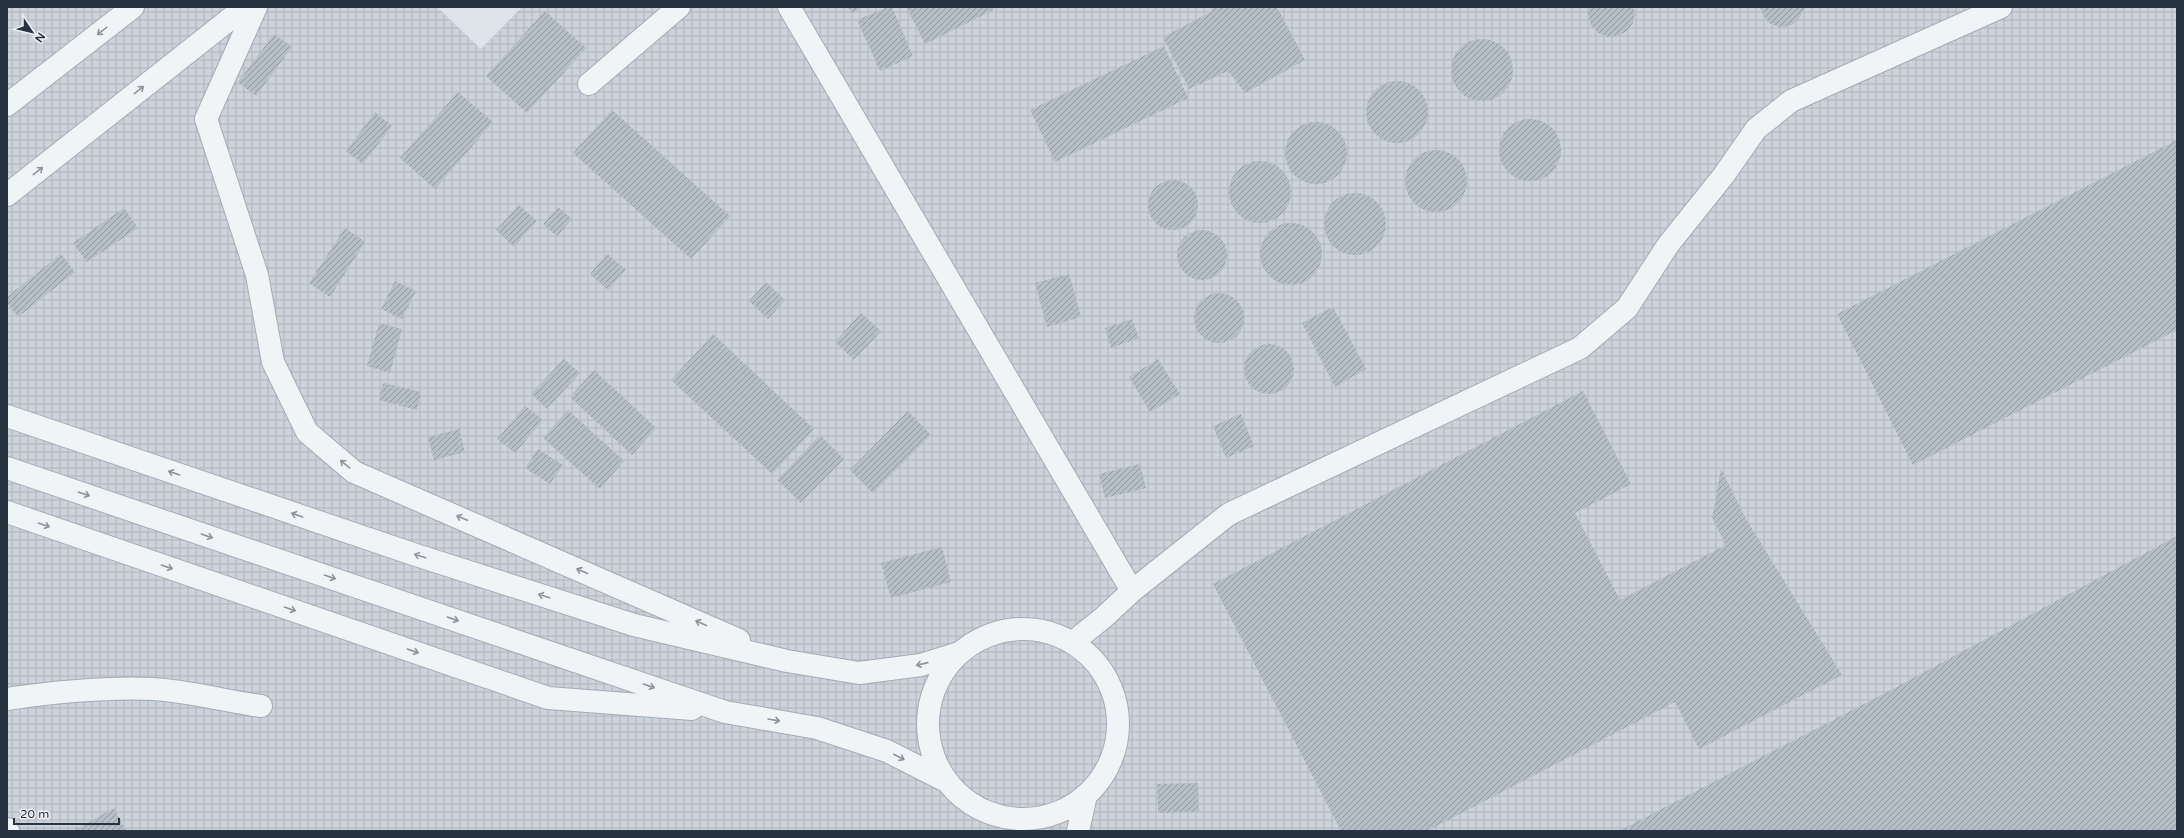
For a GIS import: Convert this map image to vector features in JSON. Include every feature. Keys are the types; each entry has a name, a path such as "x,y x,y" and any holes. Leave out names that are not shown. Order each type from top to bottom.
{"street":[{"path":"7,105 133,7"},
{"path":"7,195 245,7"},
{"path":"256,7 206,119 258,275 273,362 307,432 354,472 788,661"},
{"path":"589,84 679,7"},
{"path":"789,7 1132,591"},
{"path":"1073,642 1103,618 1132,591 1229,514 1580,348 1627,308 1668,245 1724,175 1756,130 1798,98 2001,7"},
{"path":"7,416 405,552 634,625 788,661 859,673 921,665 959,653 987,635 1016,628 1045,631 1073,642 1095,661 1110,686 1118,715 1116,744 1105,772 1086,795 1060,811 1031,819 999,824 970,804 946,782 887,751 817,728 725,712 548,698 7,512"},
{"path":"7,468 725,712"},
{"path":"946,782 933,757 927,729 928,715 930,701 941,674 959,653"},
{"path":"7,699 96,689 154,689 261,706"},
{"path":"1078,831 1086,795"}],"shaded area":[{"path":"7,7 437,7 481,49 522,7 2177,7 2177,831 7,831"}],"building":[{"path":"848,7 862,7 852,14"},
{"path":"888,7 892,7 913,56 880,71 857,20"},
{"path":"906,7 992,7 993,10 925,44"},
{"path":"1211,7 1277,7 1305,60 1245,93 1228,71 1189,89 1163,37 1213,11"},
{"path":"1589,7 1633,7 1635,13 1633,23 1627,31 1618,36 1608,37 1598,33 1591,25 1588,15"},
{"path":"1760,7 1805,7 1798,20 1790,26 1779,27 1769,23 1763,15"},
{"path":"545,11 586,48 527,113 486,76"},
{"path":"274,34 292,47 256,96 238,82"},
{"path":"1476,39 1488,39 1504,48 1511,58 1513,70 1511,82 1504,92 1488,101 1476,101 1465,96 1456,87 1451,76 1451,64 1456,53 1465,44"},
{"path":"1164,46 1188,98 1055,162 1030,110"},
{"path":"1391,81 1403,81 1419,90 1426,100 1428,112 1426,124 1419,134 1403,143 1391,143 1380,138 1371,129 1366,118 1366,106 1371,95 1380,86"},
{"path":"458,92 493,122 435,189 400,158"},
{"path":"612,110 730,216 691,259 573,153"},
{"path":"375,112 392,126 363,164 346,151"},
{"path":"1524,119 1536,119 1552,128 1559,138 1561,150 1559,162 1552,172 1536,181 1524,181 1513,176 1504,167 1499,156 1499,144 1504,133 1513,124"},
{"path":"1310,122 1322,122 1338,131 1345,141 1347,153 1345,165 1338,175 1322,184 1310,184 1299,179 1290,170 1285,159 1285,147 1290,136 1299,127"},
{"path":"2177,140 2177,330 1913,465 1837,314"},
{"path":"1430,150 1442,150 1458,159 1465,169 1467,181 1465,193 1458,203 1442,212 1430,212 1419,207 1410,198 1405,187 1405,175 1410,164 1419,155"},
{"path":"1254,161 1266,161 1282,170 1289,180 1291,192 1289,204 1282,214 1266,223 1254,223 1243,218 1234,209 1229,198 1229,186 1234,175 1243,166"},
{"path":"1173,180 1182,182 1193,191 1198,205 1196,214 1187,225 1173,230 1164,228 1153,219 1148,205 1150,196 1159,185"},
{"path":"1349,193 1361,193 1377,202 1384,212 1386,224 1384,236 1377,246 1361,255 1349,255 1338,250 1329,241 1324,230 1324,218 1329,207 1338,198"},
{"path":"519,205 537,221 514,247 496,230"},
{"path":"558,207 572,219 557,236 543,224"},
{"path":"124,208 138,228 87,262 73,243"},
{"path":"1285,223 1297,223 1313,232 1320,242 1322,254 1320,266 1313,276 1297,285 1285,285 1274,280 1265,271 1260,260 1260,248 1265,237 1274,228"},
{"path":"345,228 365,242 330,297 309,283"},
{"path":"1202,230 1211,232 1222,241 1227,255 1225,264 1216,275 1202,280 1193,278 1182,269 1177,255 1179,246 1188,235"},
{"path":"61,254 75,272 18,317 7,303 7,297"},
{"path":"607,254 626,270 608,290 590,274"},
{"path":"1069,274 1081,317 1047,327 1035,283"},
{"path":"395,281 416,291 402,319 381,309"},
{"path":"766,282 785,300 768,319 749,301"},
{"path":"1219,293 1228,295 1239,304 1244,318 1242,327 1233,338 1219,343 1210,341 1199,332 1194,318 1196,309 1205,298"},
{"path":"1333,307 1366,369 1335,387 1302,323"},
{"path":"861,313 881,331 854,360 835,342"},
{"path":"1132,319 1139,338 1111,348 1105,328"},
{"path":"379,323 402,329 390,373 367,366"},
{"path":"713,334 814,429 772,474 671,380"},
{"path":"1269,344 1278,346 1289,355 1294,369 1292,378 1283,389 1269,394 1260,392 1249,383 1244,369 1246,360 1255,349"},
{"path":"564,359 580,373 547,409 531,394"},
{"path":"1158,359 1180,394 1150,412 1129,377"},
{"path":"594,370 656,428 632,455 570,397"},
{"path":"383,383 421,392 417,410 379,400"},
{"path":"1583,391 1631,484 1575,513 1620,600 1726,545 1712,518 1721,469 1746,519 1842,675 1699,749 1675,702 1427,831 1341,831 1213,584"},
{"path":"525,406 543,420 515,453 497,439"},
{"path":"568,410 624,461 600,489 543,438"},
{"path":"908,411 931,435 873,493 850,470"},
{"path":"1241,414 1254,446 1226,458 1213,426"},
{"path":"459,429 465,452 434,460 428,437"},
{"path":"820,435 844,459 801,503 777,480"},
{"path":"538,449 563,465 550,484 525,468"},
{"path":"1140,464 1146,488 1105,498 1099,474"},
{"path":"2177,536 2177,831 1619,831 1891,690"},
{"path":"942,547 951,582 891,598 881,563"},
{"path":"1198,783 1199,812 1158,813 1157,784"},
{"path":"114,808 126,831 73,831"}]}
